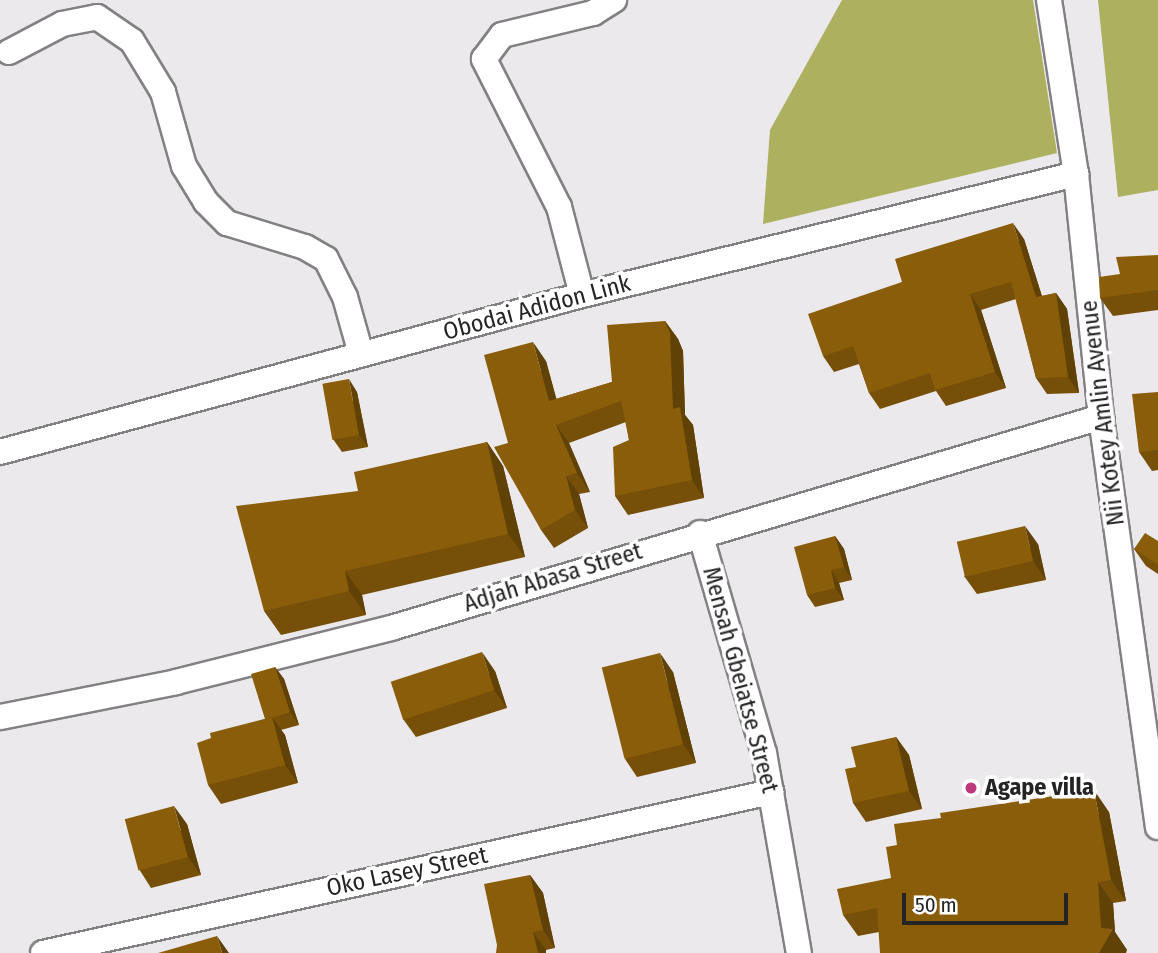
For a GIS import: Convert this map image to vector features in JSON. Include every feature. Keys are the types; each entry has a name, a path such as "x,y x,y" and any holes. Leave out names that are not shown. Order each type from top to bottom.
{"street":[{"path":"582,295 559,207 484,59 502,36 593,13 614,0"},
{"name":"Nii Kotey Amlin Avenue","path":"1049,0 1076,174 1101,417 1158,827"},
{"path":"9,52 95,9 132,41 145,57 163,92 184,166 206,202 227,223 305,247 326,259 345,297 362,354"},
{"name":"Obodai Adidon Link","path":"0,452 582,295 1076,174"},
{"name":"Adjah Abasa Street","path":"0,717 176,682 391,628 700,533 1101,417"},
{"name":"Mensah Gbeiatse Street","path":"700,533 764,753 799,953"},
{"name":"Oko Lasey Street","path":"43,953 771,792"}],"green space":[{"path":"842,0 1033,0 1057,153 763,224 770,130"},
{"path":"1098,0 1158,0 1158,190 1118,197"}],"building":[{"path":"1013,223 1036,297 1056,293 1068,377 1036,378 1011,282 970,294 995,372 935,390 930,373 869,393 853,346 823,356 808,314 902,282 895,259"},
{"path":"1158,255 1158,290 1100,298 1099,277 1120,274 1116,257"},
{"path":"665,321 670,333 673,409 680,407 692,480 615,496 613,447 629,440 621,401 556,425 577,473 566,476 575,510 541,530 494,447 508,443 484,355 533,342 549,401 612,382 607,325"},
{"path":"349,379 359,435 332,440 322,384"},
{"path":"1158,392 1158,450 1139,452 1132,394"},
{"path":"487,442 508,534 345,571 349,591 264,611 236,506 358,491 354,472"},
{"path":"1025,526 1033,561 965,577 957,542"},
{"path":"1145,533 1158,541 1158,565 1134,549"},
{"path":"835,536 844,567 831,570 835,588 807,595 794,547"},
{"path":"482,652 494,690 403,720 391,682"},
{"path":"660,653 683,744 625,759 602,668"},
{"path":"275,667 290,712 265,719 251,674"},
{"path":"272,717 285,765 208,785 197,743 211,738 210,733"},
{"path":"896,737 909,791 853,803 845,769 856,767 851,747"},
{"path":"1094,790 1111,880 1098,882 1101,928 1113,929 1099,953 880,953 877,908 843,915 837,889 891,878 886,847 897,845 894,824 941,818 940,813"},
{"path":"174,806 188,857 138,870 125,819"},
{"path":"530,875 543,930 533,932 538,953 496,953 497,945 484,884"},
{"path":"217,936 222,953 158,953"}],"place":[{"name":"Agape villa","path":"971,788"}]}
